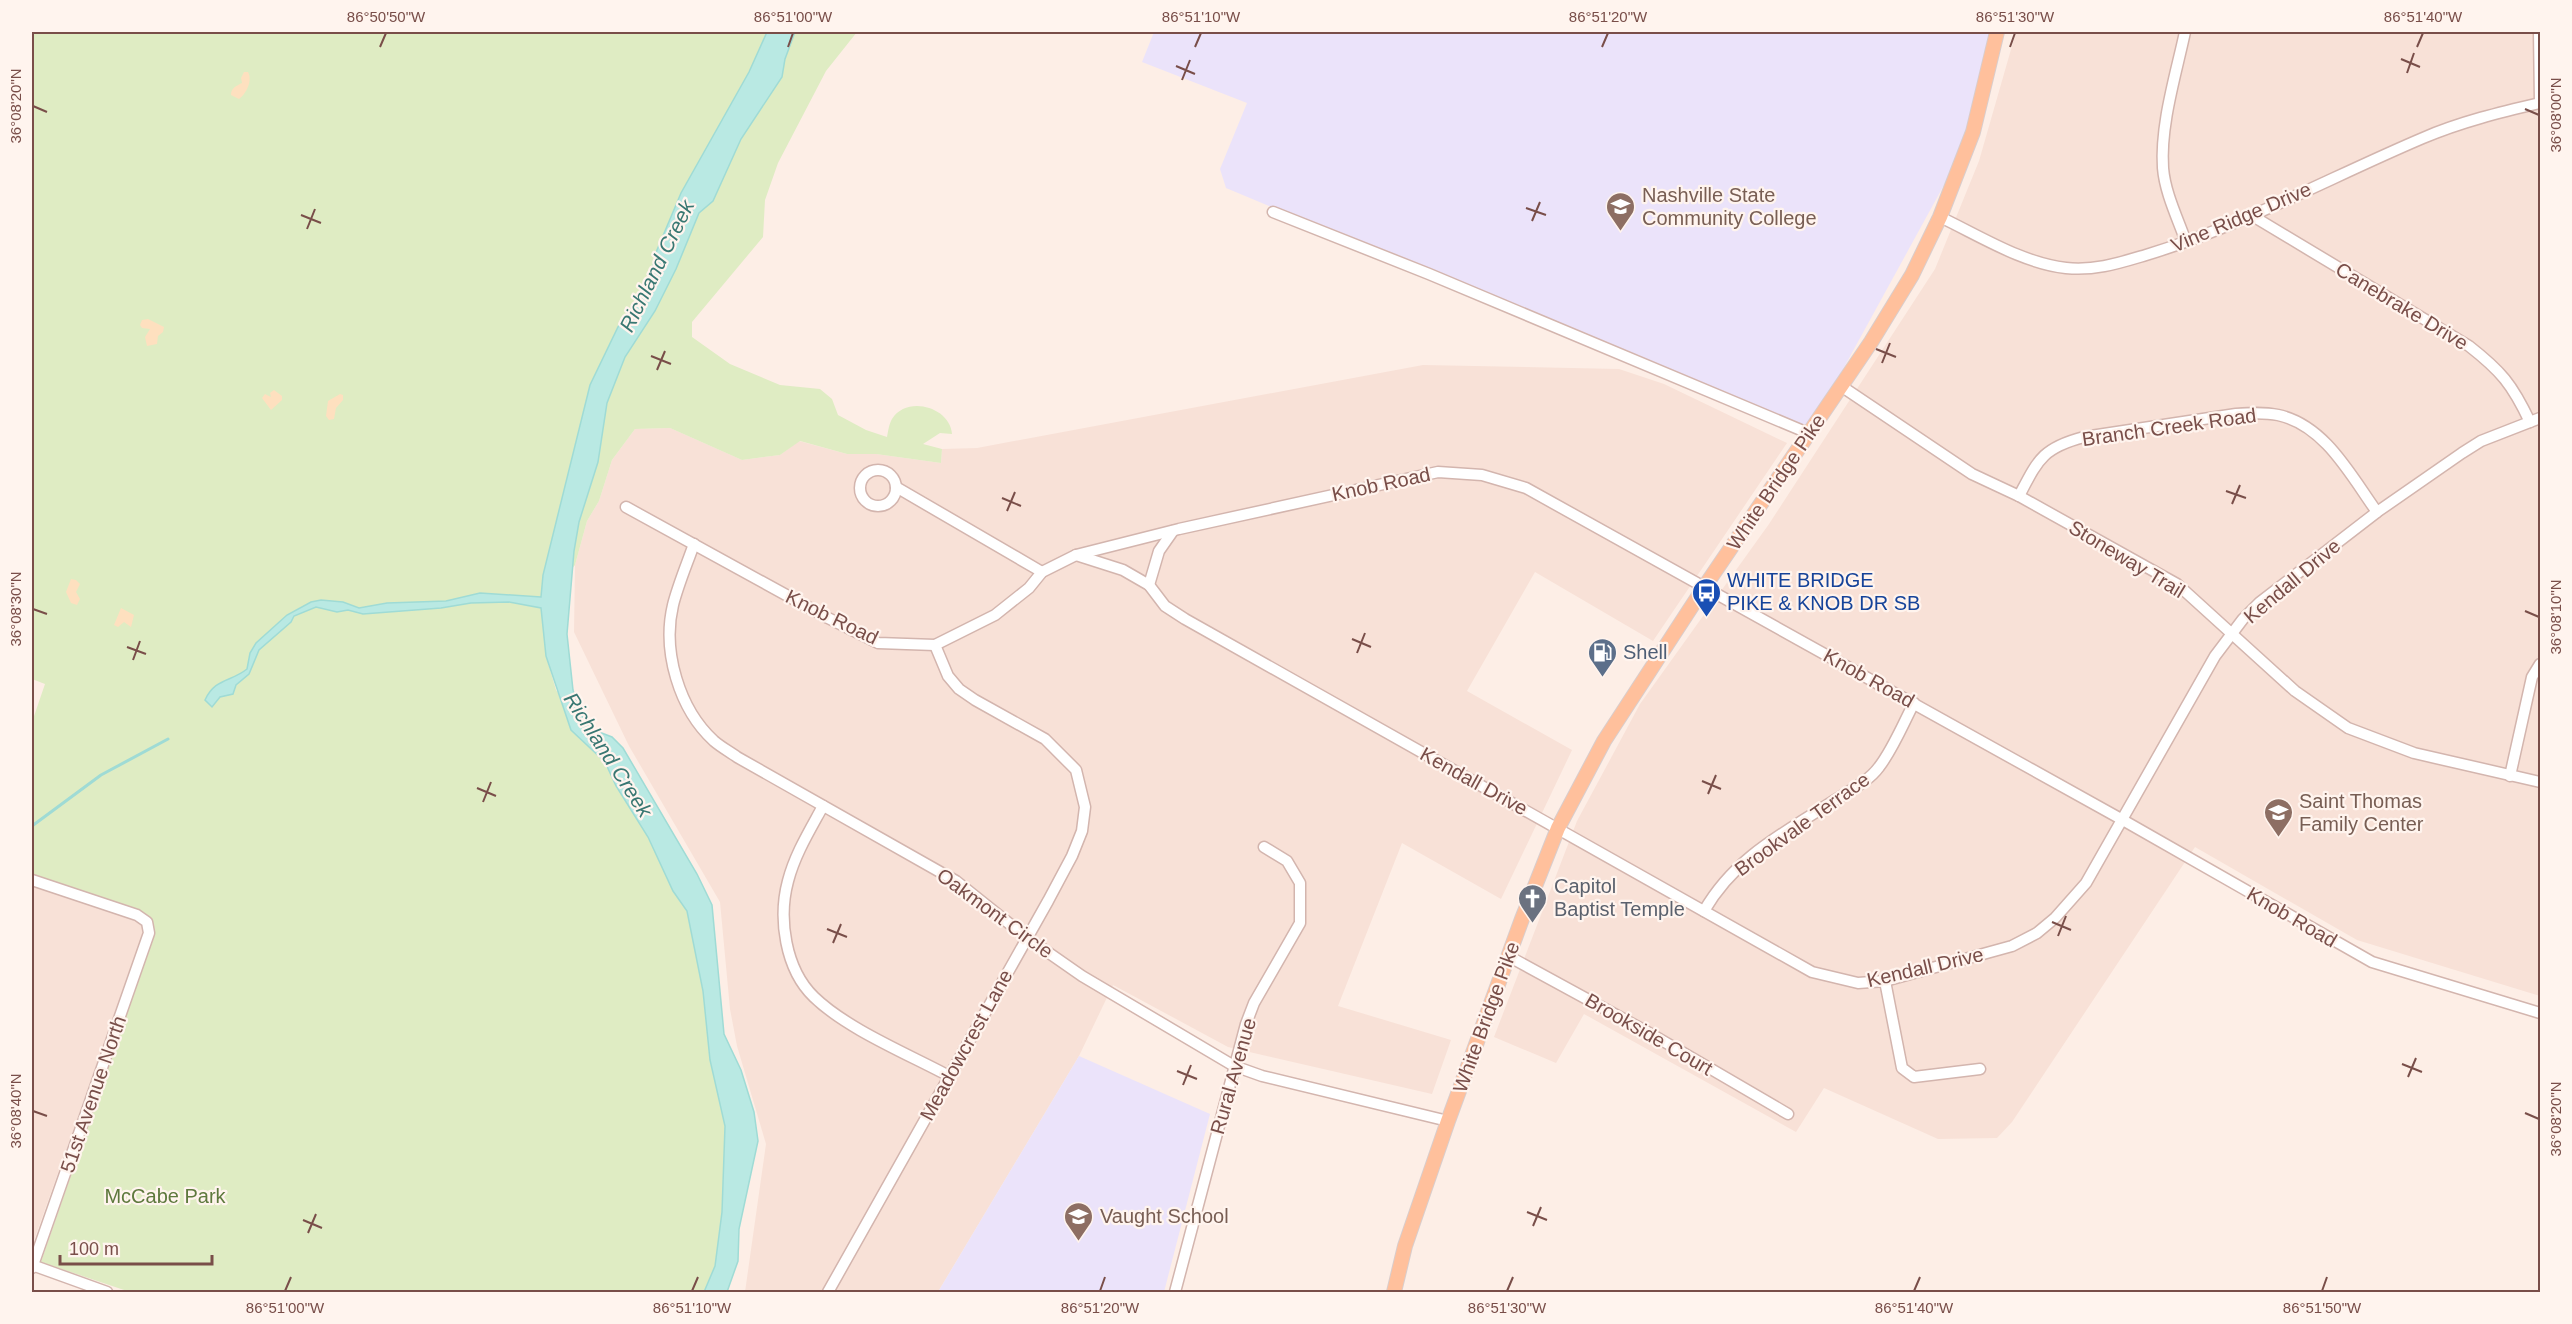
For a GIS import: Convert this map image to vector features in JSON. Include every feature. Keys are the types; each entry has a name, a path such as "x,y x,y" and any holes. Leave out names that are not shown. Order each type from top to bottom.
{"main road":[{"name":"White Bridge Pike","path":"1394,1293 1405,1246 1448,1120 1558,828 1604,741 1705,586 1871,342 1912,275 1940,217 1973,132 1997,32"}],"street":[{"path":"2185,32 2165,134 2163,168 2170,198 2187,242"},
{"path":"2539,32 2540,103"},
{"name":"Vine Ridge Drive","path":"1940,217 2016,254 2066,268 2101,268 2187,242 2425,137 2478,118 2540,103"},
{"path":"1272,212 1429,274 1808,433"},
{"name":"Canebrake Drive","path":"2251,215 2469,346 2492,364 2515,390 2535,420"},
{"name":"Stoneway Trail","path":"1841,386 1972,474 2019,496 2177,584 2233,632 2295,691 2348,728 2414,753 2541,782"},
{"name":"Branch Creek Road","path":"2019,496 2045,453 2064,442 2236,414 2260,413 2279,415 2297,422 2316,434 2334,453 2377,512"},
{"name":"Kendall Drive","path":"1076,555 1123,570 1149,585 1165,606 1185,619 1812,972 1858,983 1885,981 2012,946 2037,933 2072,902 2086,883 2215,656 2259,603 2377,512 2481,441 2535,420"},
{"name":"Knob Road","path":"626,507 878,643 935,645 994,615 1029,588 1042,572 1076,555 1438,472 1482,475 1526,488 1914,703 2372,962 2541,1013"},
{"path":"896,487 1042,572"},
{"path":"1149,585 1159,551 1173,531"},
{"name":"Oakmont Circle","path":"694,544 673,606 670,650 677,678 689,709 714,741 737,758 956,881 1026,937 1082,976 1234,1066 1262,1076 1448,1120"},
{"name":"Meadowcrest Lane","path":"828,1293 1072,856 1082,831 1085,807 1076,770 1045,739 959,689 948,676 935,645"},
{"path":"2510,776 2532,677 2541,664"},
{"name":"Brookvale Terrace","path":"1704,911 1734,869 1759,849 1854,787 1878,768 1914,703"},
{"path":"822,806 795,858 787,882 783,920 791,959 799,977 813,997 846,1021 949,1076"},
{"name":"Rural Avenue","path":"1175,1293 1234,1066 1254,1003 1300,923 1300,883 1287,861 1264,847"},
{"name":"51st Avenue North","path":"32,880 126,911 145,920 149,928 149,936 32,1266"},
{"name":"Brookside Court","path":"1508,956 1788,1114"},
{"path":"1885,981 1902,1068 1914,1077 1980,1069"},
{"path":"32,1266 107,1293"}],"shaded area":[{"name":"Nashville State Community College","path":"1154,32 1991,32 1973,132 1808,433 1226,188 1220,169 1247,103 1142,62"},
{"path":"2016,32 2540,32 2540,996 2357,940 2195,847 2012,1122 1997,1138 1938,1139 1824,1088 1796,1132 1584,1014 1556,1063 1494,1037 1577,821 1640,704 1769,524 1935,269 1979,161"},
{"path":"1423,365 1619,369 1664,384 1787,443 1653,641 1535,572 1467,691 1572,750 1501,899 1402,843 1338,1006 1451,1040 1432,1094 1228,1047 1113,985 1079,1056 938,1292 745,1292 766,1144 737,1046 730,1009 720,902 629,746 574,632 575,565 587,521 599,501 612,460 635,429 670,428 742,460 780,455 799,441 847,454 876,454 941,463 942,449 977,448"},
{"path":"32,885 137,919 142,926 142,936 32,1246"},
{"path":"1079,1056 1210,1114 1164,1292 938,1292"}],"green space":[{"name":"McCabe Park","path":"32,32 857,32 826,71 778,163 765,200 763,237 692,322 692,337 730,364 780,385 820,389 832,399 838,415 866,430 887,437 892,419 907,407 927,407 936,411 944,417 952,434 940,433 923,444 942,449 941,463 876,454 847,454 800,441 780,455 742,460 670,428 635,429 612,460 599,501 587,521 575,565 547,600 544,627 546,656 556,690 605,762 616,786 648,837 673,891 687,911 703,991 710,1060 725,1126 722,1212 715,1266 704,1292 130,1292 41,1262 155,932 147,915 136,909 32,874 32,722 45,684 32,679"}],"sand":[{"path":"244,72 248,72 249,83 239,99 231,93 242,83 241,78"},
{"path":"148,319 164,327 163,332 158,336 157,344 147,346 145,337 150,329 142,328 140,325 142,320"},
{"path":"274,390 282,396 282,400 271,410 262,398 265,394 271,397 270,393"},
{"path":"340,394 343,395 343,400 336,408 334,419 329,420 326,416 328,401"},
{"path":"71,579 80,584 76,592 80,599 77,605 71,603 66,592"},
{"path":"121,608 134,615 131,627 124,622 118,627 114,625"}],"water":[{"name":"Richland Creek","path":"767,32 795,32 785,59 782,77 741,139 713,201 699,213 676,269 655,311 625,357 607,403 598,462 579,522 574,551 567,634 573,690 579,711 587,724 612,737 623,748 697,874 712,905 724,1034 741,1070 754,1112 758,1141 739,1229 738,1261 727,1292 704,1292 715,1266 722,1212 725,1126 710,1060 703,991 687,911 673,891 648,837 616,786 605,762 571,730 546,656 541,608 509,602 471,603 441,608 363,614 348,610 337,612 316,607 294,616 291,622 259,650 249,674 236,685 233,694 220,697 212,707 205,700 218,684 247,669 250,653 256,643 287,615 311,602 321,600 343,602 359,608 387,603 446,601 480,593 541,597 543,575 590,385 618,327 648,285 657,250 681,193 749,72"}],"waterway":[{"path":"32,826 101,775 168,739"}],"place":[{"name":"Nashville State Community College","path":"1621,232"},
{"name":"WHITE BRIDGE PIKE & KNOB DR SB","path":"1706,618"},
{"name":"Shell","path":"1602,678"},
{"name":"Saint Thomas Family Center","path":"2278,838"},
{"name":"Capitol Baptist Temple","path":"1533,924"},
{"name":"Vaught School","path":"1079,1242"}]}
